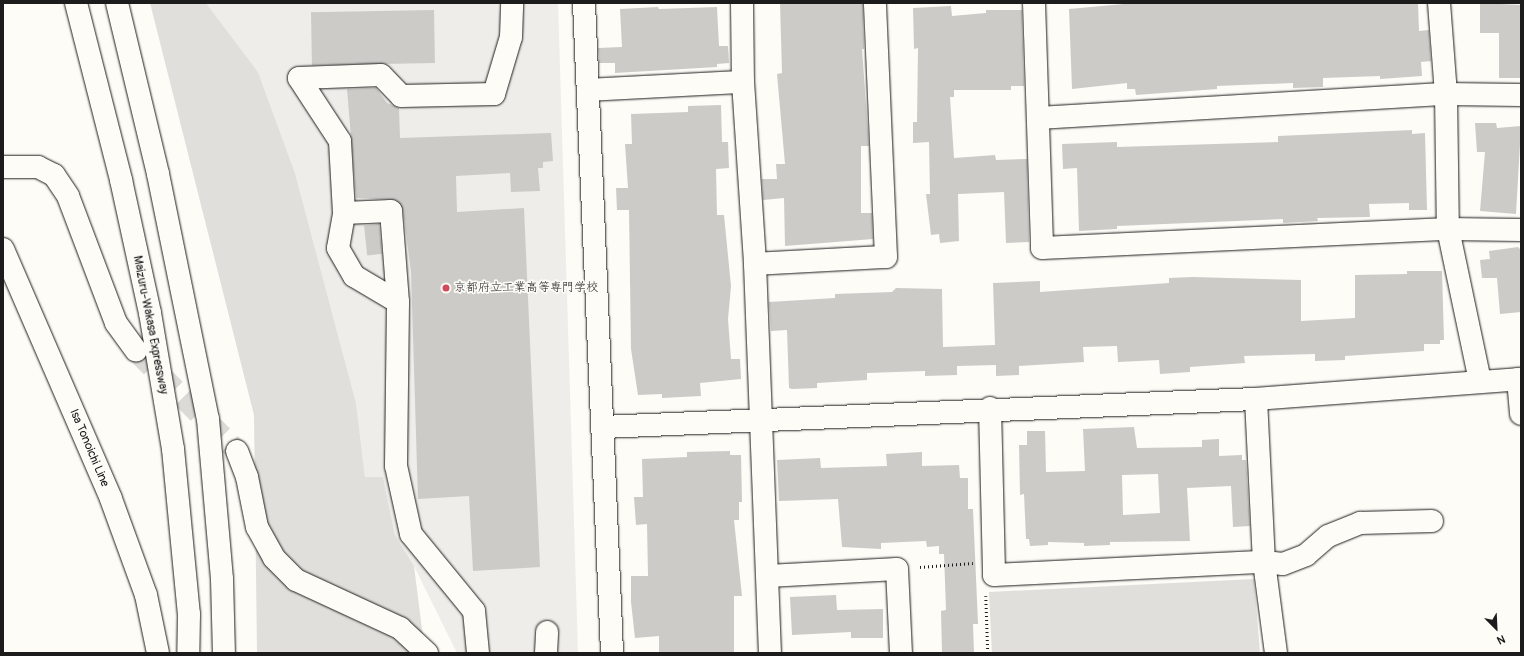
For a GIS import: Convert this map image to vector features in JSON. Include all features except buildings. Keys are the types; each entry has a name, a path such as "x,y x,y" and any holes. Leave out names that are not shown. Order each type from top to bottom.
{"main road":[{"name":"Maizuru-Wakasa Expressway","path":"76,3 121,180 150,313 173,449 189,614 188,653"},
{"path":"117,3 158,174 208,419 222,579 224,653"},
{"path":"398,302 354,276 338,248 344,213 340,140 315,97 299,78 380,75 401,96 494,94 511,37 512,3"},
{"path":"584,3 612,653"},
{"path":"742,3 743,82 755,264 770,653"},
{"path":"755,264 886,257 875,3"},
{"path":"1034,3 1042,248 1448,229 1521,230"},
{"path":"1439,3 1446,94 1448,229 1480,381"},
{"path":"588,90 743,82"},
{"path":"1038,118 1446,94 1521,95"},
{"path":"3,168 38,166 54,175 68,196 116,322 136,351"},
{"path":"344,213 391,211 398,302 396,466 411,534 474,611 478,653"},
{"name":"Isa Tonoichi Line","path":"3,249 111,499 146,595 158,653"},
{"path":"603,427 990,408 1256,399 1519,379 1521,414"},
{"path":"1256,399 1264,562 1276,653"},
{"path":"990,408 990,575 1264,562 1283,564 1306,555 1328,536 1360,523 1432,521"},
{"path":"237,451 247,477 258,527 274,558 296,580 400,628 427,653"},
{"path":"768,576 897,569 901,653"}],"path":[{"path":"897,569 978,563 990,575 988,653"}],"shaded area":[{"path":"150,3 206,3 258,72 295,173 356,403 365,477 383,477 395,535 414,566 425,653 257,653 254,415"},
{"name":"京都府立工業高等専門学校","path":"206,3 558,3 578,653 457,653 414,566 395,535 383,477 365,477 356,403 295,173 258,72"},
{"path":"1254,579 1260,653 992,653 989,592"}],"tunnel":[{"path":"136,351 237,451"}],"place":[{"name":"京都府立工業高等専門学校","path":"446,288"}]}
